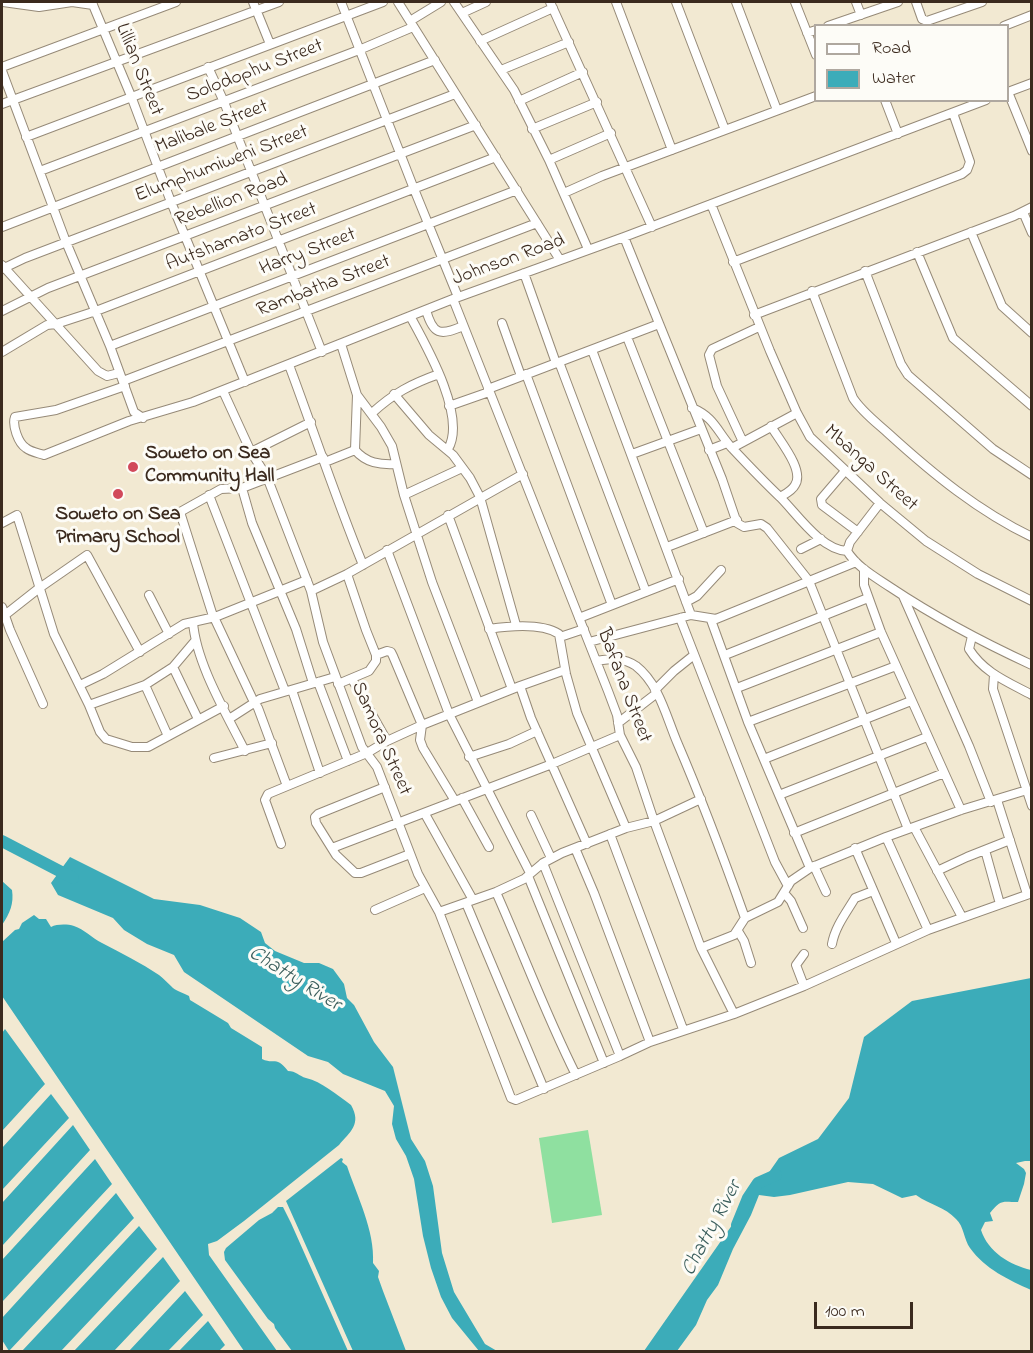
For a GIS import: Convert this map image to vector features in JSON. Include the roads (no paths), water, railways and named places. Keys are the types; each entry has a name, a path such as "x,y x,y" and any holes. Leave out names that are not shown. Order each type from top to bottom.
{"street":[{"path":"3,2 39,7 72,2 95,3"},
{"path":"143,418 134,412 82,276 66,242 2,69 176,2"},
{"path":"2,104 116,62 255,6 279,2"},
{"name":"Bafana Street","path":"341,2 443,260 463,326 614,706 620,735 636,766 700,948 734,1014"},
{"path":"26,137 383,2"},
{"path":"398,2 560,260"},
{"name":"Solodophu Street","path":"40,171 359,50 411,24 441,2"},
{"path":"454,2 501,70 519,101 549,160 588,249"},
{"path":"462,13 486,2"},
{"path":"616,2 672,150"},
{"path":"676,2 725,130"},
{"path":"736,2 777,110"},
{"path":"795,2 814,50"},
{"path":"856,2 861,15"},
{"path":"834,24 898,2"},
{"path":"916,2 925,21 982,2"},
{"name":"Lillian Street","path":"95,3 157,167 245,382"},
{"path":"480,41 552,5 652,226"},
{"path":"255,6 270,44"},
{"path":"1009,24 1032,15"},
{"path":"807,33 814,31"},
{"path":"501,70 569,42"},
{"name":"Malibale Street","path":"2,227 435,60"},
{"path":"208,67 224,102 322,352"},
{"path":"519,101 583,72"},
{"path":"1009,92 1032,83"},
{"name":"Elumphumiweni Street","path":"2,267 455,94"},
{"path":"1009,94 1032,151"},
{"path":"564,194 590,181 814,97"},
{"path":"532,129 597,102"},
{"path":"886,102 898,134"},
{"name":"Johnson Road","path":"44,455 129,421 223,391 455,298 624,237 981,102"},
{"path":"733,262 962,174 967,170 970,162 953,113"},
{"name":"Rebellion Road","path":"2,311 44,289 476,125"},
{"path":"549,160 611,133"},
{"name":"Autshamato Street","path":"2,352 47,325 96,311 496,157"},
{"name":"Harry Street","path":"110,346 517,190"},
{"name":"Mbanga Street","path":"711,204 759,327 804,428 814,443 926,541 1000,587 1032,601"},
{"path":"754,315 1032,207"},
{"path":"1023,212 1032,233"},
{"name":"Rambatha Street","path":"44,455 22,446 14,427 15,417 56,410 122,380 537,223"},
{"path":"971,232 1002,306 1032,333"},
{"path":"624,237 736,520 744,527 760,524 767,528 809,581 893,792 962,917"},
{"path":"917,252 953,338 1032,406"},
{"path":"2,267 100,373 122,380"},
{"path":"865,271 901,364 908,375 993,449 1032,475"},
{"path":"524,273 646,592"},
{"path":"813,291 854,398 861,408 915,458 969,501 1007,525 1032,537"},
{"path":"426,310 431,327 437,331 449,332 463,326"},
{"path":"410,316 439,374 449,406 454,435 448,449"},
{"path":"502,323 612,605"},
{"path":"449,406 659,324"},
{"path":"743,442 717,386 709,355 712,349 759,327"},
{"path":"627,337 704,532"},
{"path":"341,344 357,395 355,450 376,464 396,464"},
{"path":"592,350 691,615"},
{"path":"289,365 324,459 335,496 363,564"},
{"path":"372,413 394,394 439,374"},
{"name":"Samora Street","path":"223,391 251,452 267,477 311,591 323,642 362,747 377,767 410,854 439,912 512,1100 544,1089"},
{"path":"394,394 432,439 448,449 480,497 516,625"},
{"path":"357,395 372,413 390,443 432,582 478,702"},
{"path":"692,408 707,415 730,445 821,538 836,549 847,551 864,569 902,595 972,636 1032,665"},
{"path":"709,450 743,442 797,413"},
{"path":"251,452 311,422"},
{"path":"771,426 798,474 795,486 780,497"},
{"path":"632,454 701,429"},
{"path":"287,786 255,702 211,610 180,512 224,488 242,488 267,477 355,450"},
{"path":"404,495 462,468"},
{"path":"845,471 821,499 822,505 858,532"},
{"path":"311,591 347,574 523,474"},
{"path":"242,488 252,523 278,590 296,629 315,683 348,761"},
{"path":"209,495 320,773"},
{"path":"847,551 850,543 880,503"},
{"path":"2,523 17,515 38,589 54,634 80,685 100,732 110,741 132,747 152,746 224,706"},
{"path":"448,515 489,629 587,844"},
{"path":"667,547 736,520"},
{"path":"801,549 821,538"},
{"path":"387,550 449,714 529,874 604,1063"},
{"path":"5,615 87,555 140,652"},
{"path":"589,642 691,615 711,620 856,562"},
{"path":"864,569 863,580 881,632 961,810"},
{"path":"686,602 698,596 721,570"},
{"path":"229,719 255,702 315,683 352,679 372,669 376,664 376,655 347,574"},
{"path":"579,618 679,579"},
{"path":"80,685 103,674 184,624 215,617 307,580"},
{"path":"149,595 169,634"},
{"path":"424,814 470,902 544,1089 650,1042 683,1029 734,1014 804,986 896,943 1029,893 994,801 902,595"},
{"path":"725,655 868,598"},
{"path":"2,607 43,704"},
{"path":"680,618 802,928"},
{"path":"711,620 748,722 794,833 826,892"},
{"path":"193,622 195,641 245,751"},
{"path":"489,629 516,625 556,632 561,637 566,670 577,713 626,828"},
{"path":"561,637 584,629"},
{"path":"737,688 881,632"},
{"path":"972,636 969,647 982,665 994,675 1032,695"},
{"path":"89,705 145,685 173,667 195,641"},
{"path":"376,655 387,651 392,652 422,725 420,740 423,748 489,847"},
{"path":"618,723 694,655"},
{"path":"596,662 616,658 631,663 648,678 656,691 701,799 745,918"},
{"path":"748,722 896,666"},
{"path":"173,667 198,719"},
{"path":"280,844 265,800 268,794 367,753 422,725 516,687 566,670"},
{"path":"994,675 993,689 1032,806"},
{"path":"352,679 387,741"},
{"path":"145,685 168,736"},
{"path":"764,759 911,701"},
{"path":"470,758 537,731"},
{"path":"332,848 552,764 620,735"},
{"path":"779,795 927,737"},
{"path":"214,758 272,743"},
{"path":"794,833 944,773"},
{"path":"385,787 316,815 316,823 342,862 358,873 410,854"},
{"path":"700,948 729,938 738,931 745,918 778,903 797,876 812,867 855,848 961,810 1027,790"},
{"path":"439,912 496,891 529,874 551,858 626,828 654,821 701,799"},
{"path":"531,815 551,858"},
{"path":"610,834 683,1029"},
{"path":"886,837 928,930"},
{"path":"937,871 1010,840"},
{"path":"575,848 650,1042"},
{"path":"855,848 896,943"},
{"path":"985,850 1000,904"},
{"path":"543,863 620,1056"},
{"path":"375,910 425,888"},
{"path":"496,891 553,1028 576,1075"},
{"path":"832,944 838,924 855,898 873,891"},
{"path":"738,931 751,963"},
{"path":"804,954 796,965 804,986"}],"water":[{"path":"70,857 154,899 200,905 240,918 261,932 265,943 275,951 304,963 319,963 333,969 344,984 347,998 354,1005 374,1042 393,1067 411,1139 425,1161 433,1186 442,1253 454,1292 485,1344 497,1351 479,1351 452,1318 441,1297 423,1236 414,1179 406,1156 396,1139 392,1124 394,1106 385,1091 343,1074 328,1062 308,1056 184,972 174,955 147,944 124,930 113,918 58,895 51,883"},
{"path":"2,881 12,890 12,900 11,908 2,925"},
{"path":"34,915 39,919 46,919 51,927 71,925 78,927 98,941 145,966 174,989 189,996 190,1000 262,1047 262,1059 281,1063 288,1071 318,1082 351,1105 355,1123 351,1132 339,1145 244,1221 217,1241 208,1244 209,1255 277,1351 244,1351 2,996 2,942"},
{"path":"1031,978 1031,1161 1016,1163 1026,1173 1018,1202 999,1203 990,1213 993,1221 985,1222 981,1230 994,1251 1015,1265 1031,1270 1031,1290 990,1268 970,1248 961,1225 956,1219 916,1195 902,1198 873,1184 848,1182 790,1195 774,1197 759,1195 718,1285 707,1300 696,1325 677,1351 644,1351 779,1158 818,1139 849,1098 864,1037 912,1001"},
{"path":"5,1029 45,1084 2,1131 2,1033"},
{"path":"51,1094 69,1118 2,1190 2,1148"},
{"path":"73,1125 90,1150 2,1246 2,1203"},
{"path":"341,1158 347,1166 365,1214 373,1251 373,1263 379,1271 378,1277 406,1351 353,1351 286,1201"},
{"path":"95,1159 112,1184 2,1302 2,1260"},
{"path":"116,1193 134,1218 9,1351 2,1340 2,1318"},
{"path":"278,1207 283,1207 291,1223 348,1351 292,1351 225,1260 226,1248"},
{"path":"139,1226 157,1249 61,1351 22,1351"},
{"path":"163,1257 180,1281 114,1351 74,1351"},
{"path":"185,1291 203,1315 168,1351 129,1351"},
{"path":"208,1321 225,1345 219,1351 179,1351"}],"waterway":[{"name":"Chatty River","path":"2,841 73,878"},
{"name":"Chatty River","path":"737,1225 748,1198 758,1183 776,1175"}],"place":[{"name":"Soweto on Sea Community Hall","path":"133,467"},
{"name":"Soweto on Sea Primary School","path":"118,494"}]}
